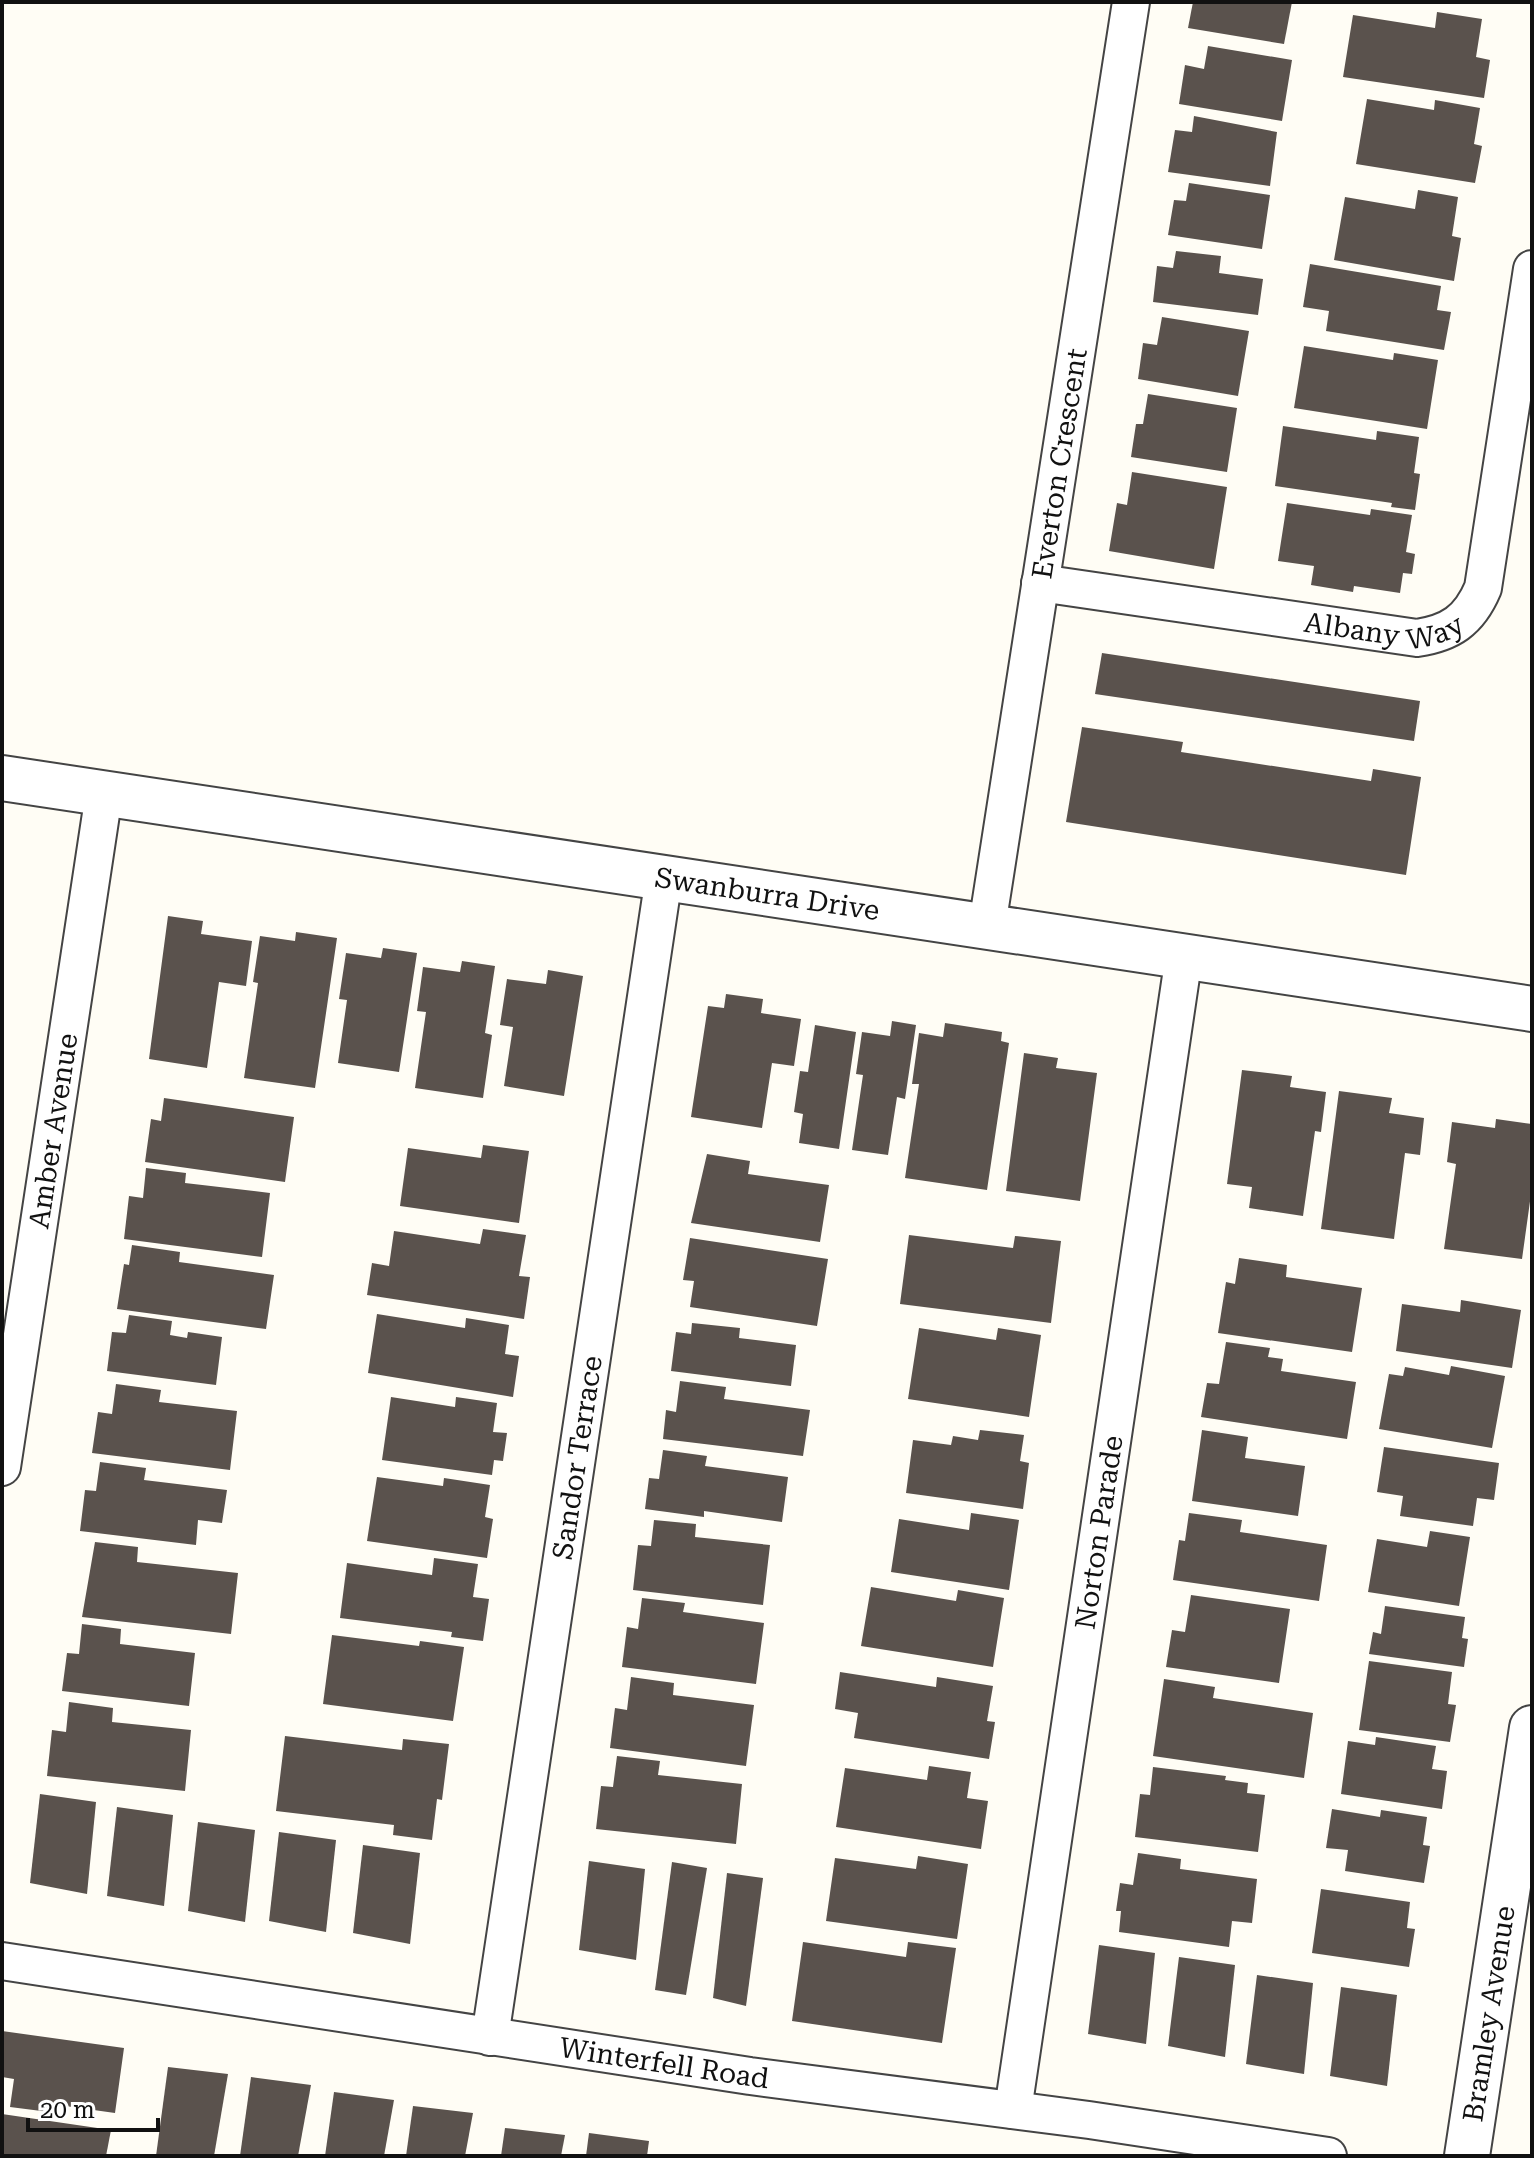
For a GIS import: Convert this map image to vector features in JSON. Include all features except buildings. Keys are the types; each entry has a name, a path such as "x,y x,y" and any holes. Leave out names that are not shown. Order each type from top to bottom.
{"street":[{"name":"Everton Crescent","path":"987,926 1131,2"},
{"name":"Albany Way","path":"1040,583 1417,638 1444,634 1477,603 1483,588 1532,269"},
{"name":"Swanburra Drive","path":"2,778 1532,1009"},
{"name":"Amber Avenue","path":"2,1467 104,794"},
{"name":"Sandor Terrace","path":"490,2037 664,877"},
{"name":"Norton Parade","path":"1013,2110 1184,956"},
{"name":"Bramley Avenue","path":"1467,2156 1532,1728"},
{"name":"Winterfell Road","path":"2,1961 490,2037 1328,2156"}]}
